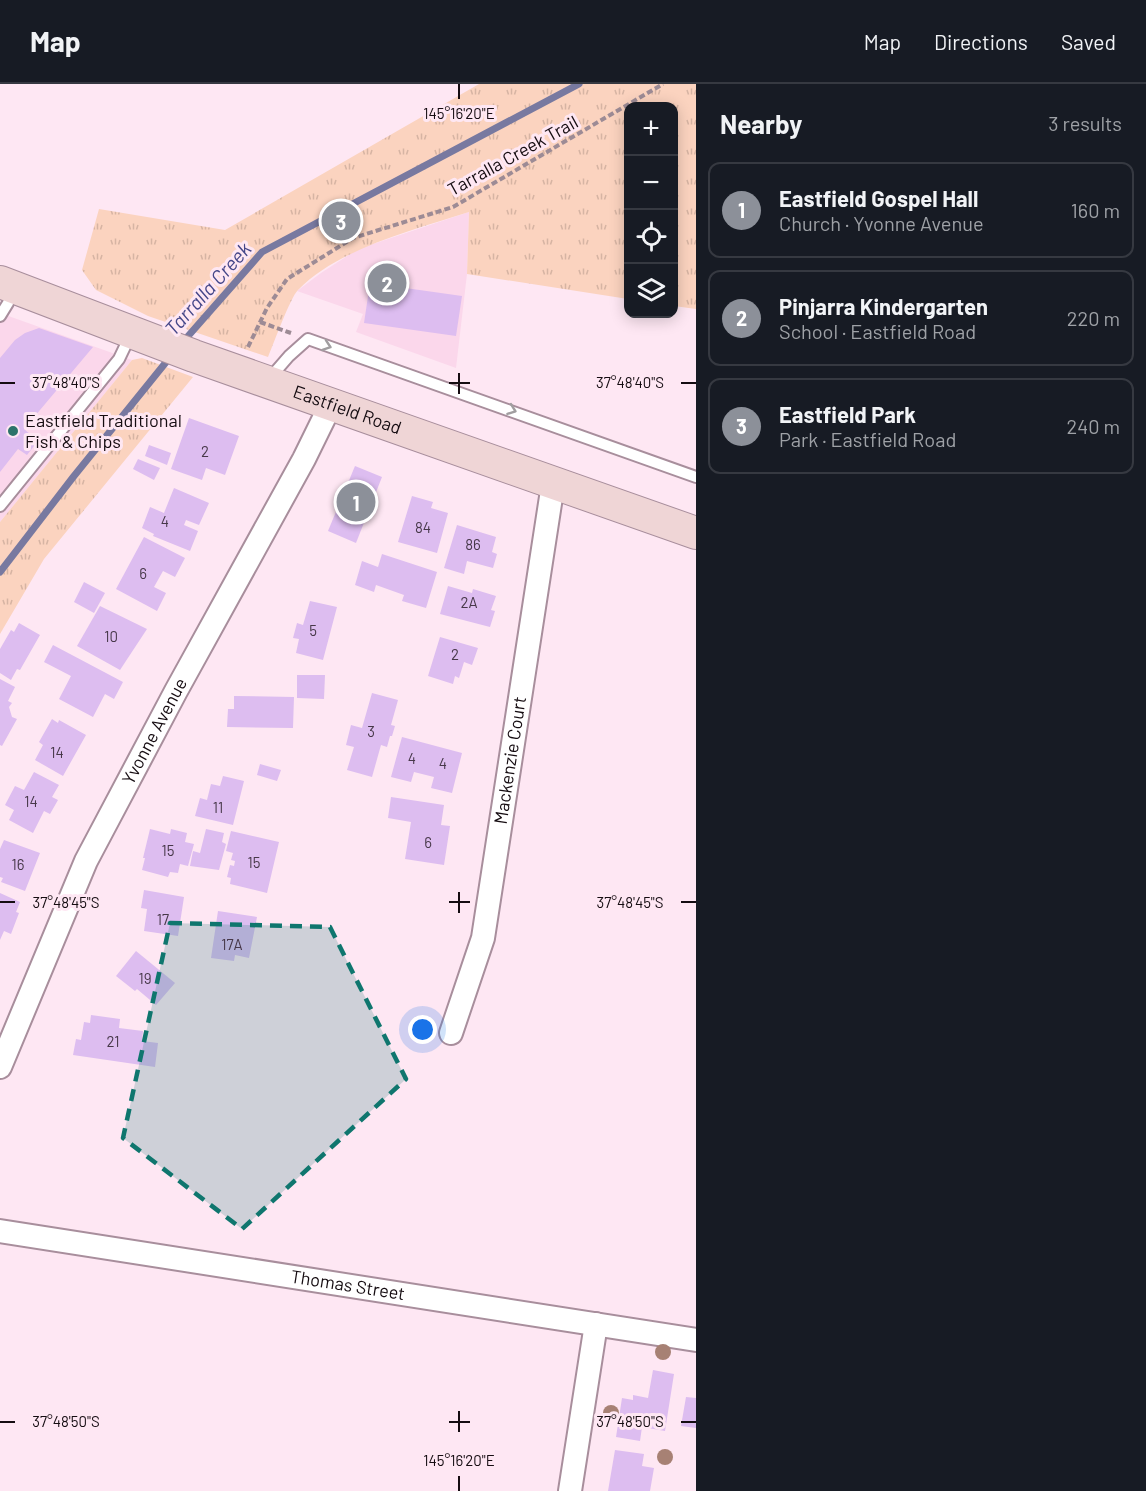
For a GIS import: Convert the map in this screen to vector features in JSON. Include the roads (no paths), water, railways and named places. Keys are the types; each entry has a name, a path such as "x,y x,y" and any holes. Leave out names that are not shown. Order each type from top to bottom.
{"main road":[{"name":"Eastfield Road","path":"7,284 194,356 696,533"}],"street":[{"name":"Yvonne Avenue","path":"0,1066 86,861 176,691 304,459 331,404"},
{"name":"Mackenzie Court","path":"451,1033 483,938 554,484"},
{"name":"Thomas Street","path":"0,1231 696,1340"},
{"path":"570,1491 596,1324"}],"lane":[{"path":"0,316 8,303 7,284"},
{"path":"0,506 119,359 145,338"},
{"path":"267,381 308,339 696,477"}],"waterway":[{"name":"Tarralla Creek","path":"182,343 262,252 579,84"},
{"name":"Tarralla Creek","path":"0,572 171,356"}],"place":[{"name":"Eastfield Park","path":"341,221"},
{"name":"Pinjarra Kindergarten","path":"387,283"},
{"name":"Eastfield Traditional Fish & Chips","path":"13,431"},
{"name":"Eastfield Gospel Hall","path":"356,502"}]}
